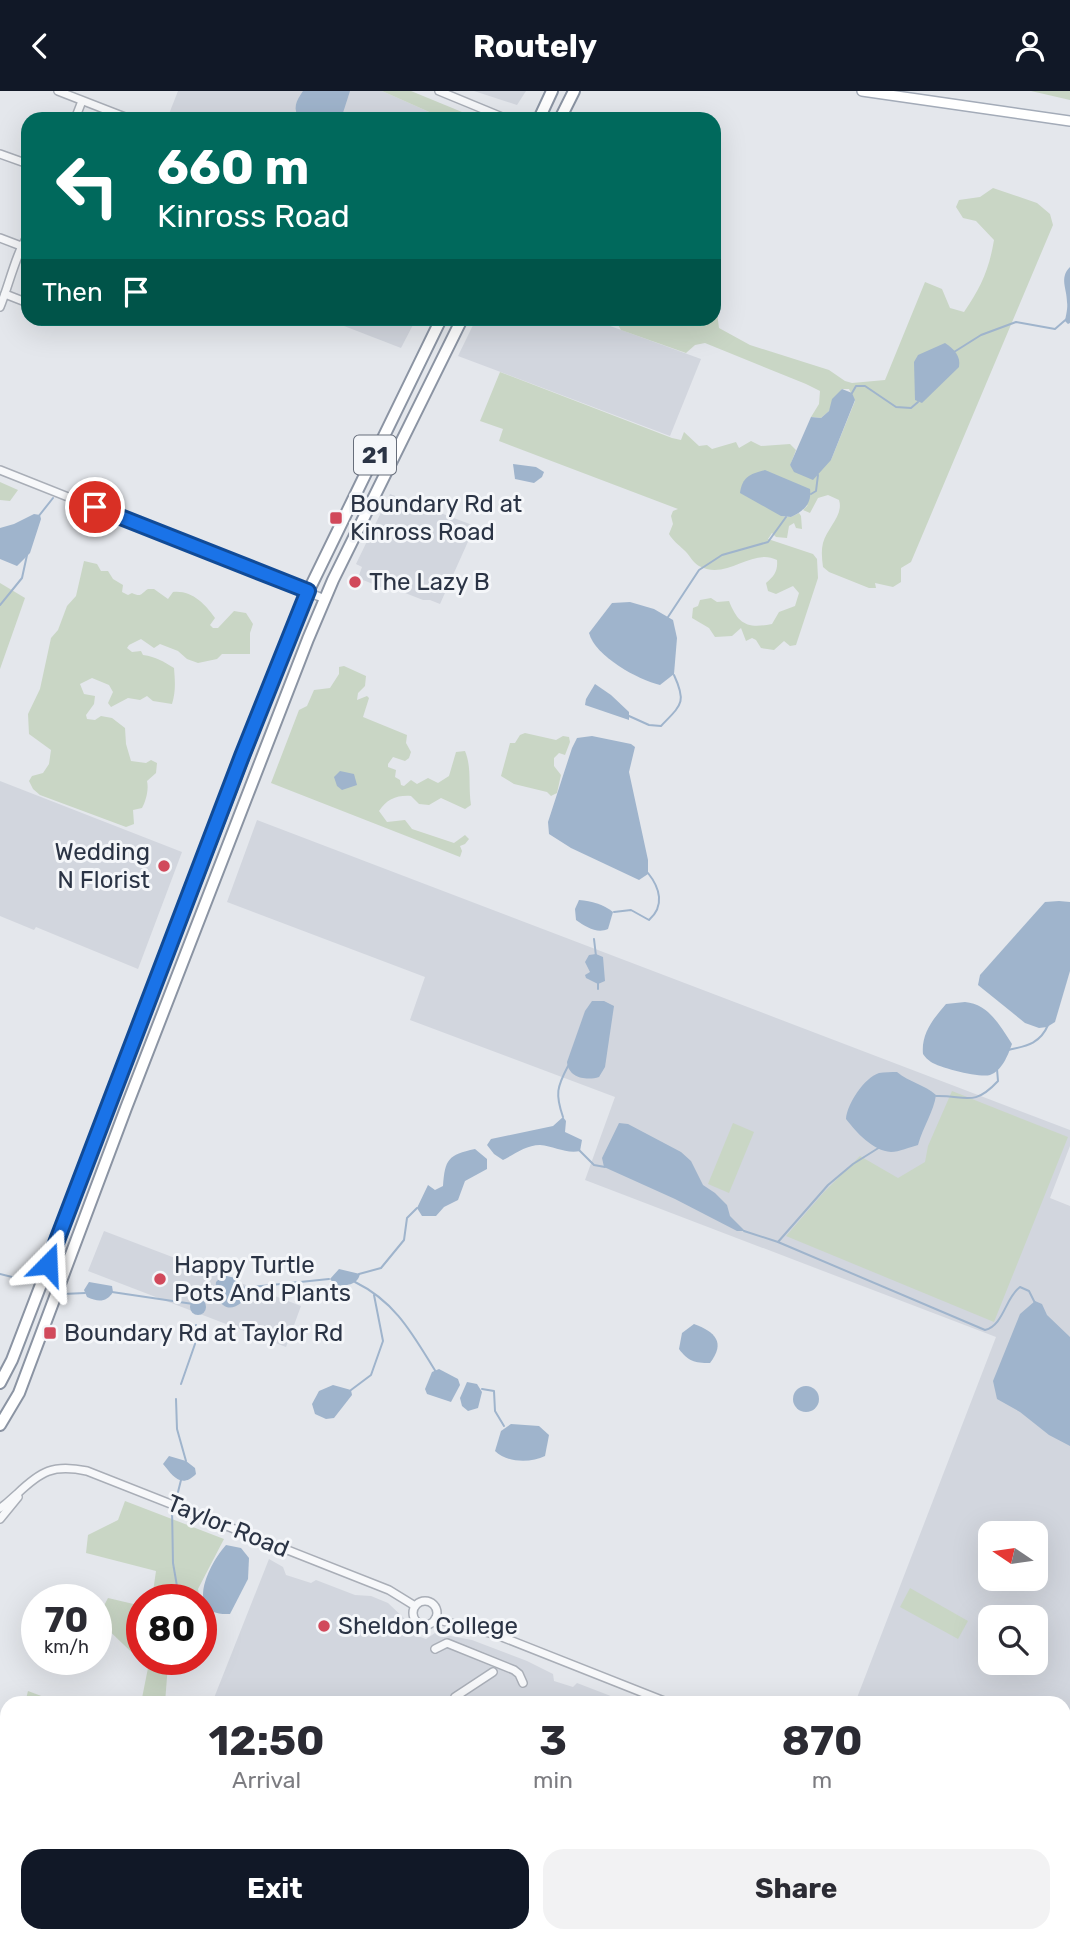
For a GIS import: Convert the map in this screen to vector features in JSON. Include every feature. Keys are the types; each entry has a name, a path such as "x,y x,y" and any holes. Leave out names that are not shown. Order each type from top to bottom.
{"highway":[{"path":"564,112 574,91"},
{"path":"542,112 551,92"},
{"name":"21","path":"0,1383 12,1360 308,591 438,326"},
{"name":"21","path":"0,1425 19,1393 135,1085 325,599 458,326"}],"main road":[{"path":"862,91 1070,121"}],"street":[{"path":"58,91 113,112"},
{"path":"439,91 488,112"},
{"path":"78,112 82,100"},
{"path":"0,153 21,162"},
{"path":"0,238 21,246 0,307"},
{"path":"5,294 21,300"},
{"path":"0,470 325,599"},
{"name":"Taylor Road","path":"0,1508 36,1476 60,1468 87,1471 389,1590 415,1606"},
{"path":"0,1519 36,1476"},
{"path":"435,1619 436,1611 432,1604 425,1601 415,1606 414,1617 418,1622 425,1624 435,1619 497,1635 651,1696"},
{"path":"435,1649 447,1643 514,1670 523,1683"},
{"path":"457,1696 493,1672"}],"shaded area":[{"path":"178,91 382,91 429,112 170,112"},
{"path":"474,91 526,91 517,105"},
{"path":"344,326 412,326 401,348"},
{"path":"473,326 610,326 701,359 670,436 458,356"},
{"path":"390,494 475,526 440,604 395,589 393,592 358,578 362,567 356,564"},
{"path":"0,781 182,852 138,969 36,927 34,930 0,916"},
{"path":"257,820 1070,1130 1070,1146 1050,1198 1070,1206 1070,1696 858,1696 996,1337 585,1180 615,1097 410,1020 425,977 227,902"},
{"path":"104,1231 301,1306 286,1347 88,1271"},
{"name":"Sheldon College","path":"269,1559 283,1567 286,1575 311,1583 316,1580 355,1595 371,1596 388,1603 407,1621 407,1632 426,1639 435,1633 472,1640 553,1674 554,1681 573,1687 577,1683 611,1696 215,1696"}],"green space":[{"path":"382,91 411,91 462,112 429,112"},
{"path":"1031,91 1070,91 1070,100"},
{"path":"993,188 1037,203 1050,214 1053,225 911,562 901,568 901,582 893,587 875,583 876,588 869,588 823,567 823,543 839,511 839,500 828,495 818,498 810,513 803,510 808,505 781,516 791,517 799,513 802,529 796,528 794,523 789,526 787,538 776,537 772,533 768,539 813,554 817,559 818,578 796,645 790,646 784,641 774,650 761,648 752,638 746,641 741,628 732,636 715,637 709,628 692,618 693,608 698,606 700,600 711,598 717,602 729,601 736,615 744,623 756,626 772,624 779,612 795,606 799,593 793,586 776,594 768,591 766,583 775,573 777,560 758,558 719,570 699,566 669,534 673,524 671,516 673,511 678,509 499,441 503,429 480,421 500,372 672,438 681,440 684,432 699,446 707,445 712,449 736,442 739,448 751,441 761,446 790,444 796,450 790,466 831,460 855,401 849,389 842,389 829,411 821,418 811,417 819,404 820,391 806,384 705,343 695,345 686,353 621,330 619,326 719,326 750,345 829,370 845,381 852,383 885,380 925,282 942,289 950,308 964,312 984,278 994,240 976,221 963,218 956,207 959,200 980,197"},
{"path":"0,482 18,490 10,501 0,500"},
{"path":"84,561 97,564 101,571 108,571 113,579 123,585 122,592 128,595 140,595 148,589 154,589 168,599 173,592 192,596 215,618 210,625 213,628 218,628 234,611 246,613 253,624 250,654 222,654 217,659 198,663 187,659 178,651 160,644 154,648 141,639 129,645 127,648 132,652 141,651 143,655 156,658 174,668 175,690 172,704 153,701 147,696 140,700 128,698 111,707 108,703 113,692 109,685 92,678 80,684 84,694 95,696 94,704 86,715 87,719 95,720 101,716 112,718 125,728 131,761 146,763 151,760 157,763 156,773 147,781 146,798 142,808 133,810 134,824 126,827 40,795 29,781 32,776 43,773 49,764 51,750 29,734 28,714 40,689 51,638 58,630 67,606 76,596"},
{"path":"0,583 25,598 0,669"},
{"path":"344,666 366,676 365,686 358,693 357,700 367,696 369,698 363,717 407,735 406,743 411,752 409,758 405,761 393,757 388,764 388,767 396,770 395,777 400,780 401,785 404,786 411,780 417,784 428,778 438,783 449,776 456,752 465,751 471,805 465,809 441,798 429,805 419,804 411,796 406,796 389,801 379,811 387,822 405,820 412,829 454,843 465,835 469,839 460,846 460,857 271,783 299,710 307,706 314,690 330,688 339,674 339,667"},
{"path":"525,733 556,740 563,736 569,737 565,755 559,753 554,758 554,766 561,775 557,793 551,796 547,792 514,784 501,776 510,743 515,743 520,735"},
{"path":"952,1091 1068,1137 994,1322 786,1236 860,1156 898,1178 925,1162 928,1146"},
{"path":"733,1123 754,1132 729,1193 708,1184"},
{"path":"125,1501 224,1539 201,1584 154,1584 156,1571 86,1553 88,1535 118,1520"},
{"path":"910,1588 968,1621 958,1639 900,1607"},
{"path":"112,1599 126,1602 126,1647 112,1633"},
{"path":"147,1675 167,1675 166,1696 142,1696"},
{"path":"28,1691 41,1696 27,1696"}],"water":[{"path":"303,91 350,91 343,112 296,112 298,98"},
{"path":"1070,267 1068,324 1065,321 1067,304 1064,279"},
{"path":"945,343 956,353 959,367 922,403 915,400 914,362 918,355"},
{"path":"842,389 852,393 855,400 831,460 813,480 794,472 790,465 811,417 821,418 829,411 832,399"},
{"path":"513,464 536,467 544,472 534,483 515,479"},
{"path":"765,470 810,489 810,498 800,512 791,517 781,516 740,493 748,477"},
{"path":"34,514 40,515 41,519 30,553 17,566 0,559 0,528"},
{"path":"630,602 654,609 673,620 677,638 674,674 660,685 618,666 600,650 589,633 612,603"},
{"path":"595,684 629,712 629,720 585,705"},
{"path":"592,736 635,747 629,772 648,860 648,874 639,880 571,848 549,834 548,822 572,748 577,738"},
{"path":"340,771 354,774 357,785 342,790 337,786 334,777"},
{"path":"579,900 597,903 613,912 608,929 596,930 576,920 575,909"},
{"path":"1045,902 1070,902 1070,971 1055,1022 1039,1028 1025,1023 978,985 980,975"},
{"path":"589,955 603,957 605,981 598,984 585,975 590,972 585,962"},
{"path":"592,1001 604,1001 614,1006 605,1067 599,1077 589,1079 574,1075 567,1062 585,1011"},
{"path":"965,1002 987,1011 1012,1044 1001,1066 990,1075 969,1074 943,1067 931,1062 923,1054 924,1040 932,1021 946,1004"},
{"path":"897,1072 936,1095 918,1145 891,1152 871,1145 846,1119 853,1099 868,1080 879,1073"},
{"path":"563,1117 566,1121 565,1132 582,1140 580,1151 535,1145 503,1160 487,1145 491,1139 553,1126"},
{"path":"619,1123 628,1124 681,1152 691,1161 703,1185 727,1205 730,1216 745,1231 737,1231 604,1167 602,1158"},
{"path":"475,1149 487,1159 487,1169 465,1181 458,1200 444,1207 436,1216 422,1216 417,1208 428,1185 435,1190 443,1186 445,1170 450,1160"},
{"path":"339,1269 360,1274 359,1278 354,1283 336,1286 330,1279"},
{"path":"223,1275 235,1278 242,1287 242,1302 230,1308 222,1304 217,1294 216,1282"},
{"path":"89,1282 112,1286 113,1292 105,1300 91,1299 84,1290"},
{"path":"195,1299 201,1299 206,1307 204,1313 195,1315 190,1310 190,1304"},
{"path":"1035,1301 1042,1304 1047,1315 1070,1337 1070,1446 1049,1435 1020,1412 997,1399 993,1381 1020,1314"},
{"path":"694,1324 713,1334 716,1339 717,1349 710,1363 692,1361 679,1349 682,1333"},
{"path":"439,1369 458,1379 460,1385 451,1402 427,1394 425,1389 432,1372"},
{"path":"467,1382 477,1384 482,1392 478,1408 468,1411 462,1406 460,1398"},
{"path":"333,1385 351,1390 352,1395 334,1418 326,1419 315,1414 312,1404 319,1391"},
{"path":"806,1386 815,1390 819,1399 815,1408 806,1412 797,1408 793,1399 797,1390"},
{"path":"511,1424 539,1426 549,1435 545,1456 519,1461 506,1458 495,1451 501,1431"},
{"path":"169,1456 186,1461 195,1468 196,1474 186,1480 178,1479 163,1464"},
{"path":"226,1545 241,1548 249,1558 248,1579 230,1614 217,1613 217,1584 205,1584"}],"waterway":[{"path":"954,352 981,335 1016,322 1055,329 1070,316"},
{"path":"852,393 856,386 865,386 896,407 911,408 918,402"},
{"path":"811,494 816,491 818,475"},
{"path":"38,517 53,498"},
{"path":"668,617 699,570 722,555 768,542 786,517"},
{"path":"0,605 22,578 27,555"},
{"path":"629,716 649,725 661,726 680,703 680,692 674,675"},
{"path":"614,912 631,910 649,920 654,915 659,897 648,873"},
{"path":"594,939 596,956"},
{"path":"598,982 598,989"},
{"path":"1008,1050 1037,1040 1048,1025"},
{"path":"563,1117 558,1091 568,1066"},
{"path":"936,1096 968,1098 982,1095 998,1081 997,1069"},
{"path":"778,1242 828,1185 853,1164 880,1147"},
{"path":"579,1150 594,1165 605,1167"},
{"path":"359,1274 381,1268 404,1240 407,1218 417,1208"},
{"path":"744,1231 778,1242 985,1330 996,1323 1020,1287 1029,1291 1035,1303"},
{"path":"0,1274 32,1282"},
{"path":"241,1288 329,1279"},
{"path":"355,1282 382,1299 393,1310 436,1372"},
{"path":"112,1292 193,1304"},
{"path":"63,1294 85,1293"},
{"path":"351,1390 371,1375 383,1341 374,1295"},
{"path":"205,1302 215,1296"},
{"path":"181,1384 195,1344 196,1325"},
{"path":"482,1389 494,1391 495,1411 504,1426"},
{"path":"176,1399 177,1429 186,1461"},
{"path":"178,1492 181,1480"},
{"path":"172,1508 173,1563 177,1584"}],"place":[{"name":"Boundary Rd at Kinross Road","path":"336,518"},
{"name":"The Lazy B","path":"355,582"},
{"name":"Wedding N Florist","path":"164,866"},
{"name":"Happy Turtle Pots And Plants","path":"160,1279"},
{"name":"Boundary Rd at Taylor Rd","path":"50,1333"},
{"name":"Sheldon College","path":"324,1626"}],"route":[{"path":"48,1264 242,756 308,591 95,507"}]}
